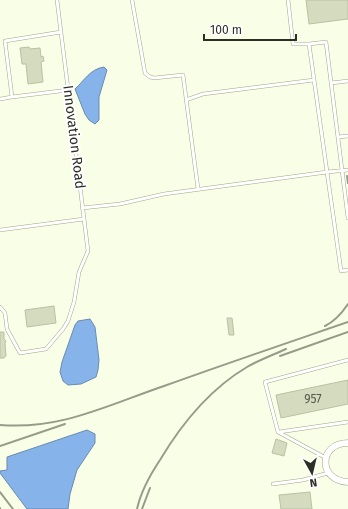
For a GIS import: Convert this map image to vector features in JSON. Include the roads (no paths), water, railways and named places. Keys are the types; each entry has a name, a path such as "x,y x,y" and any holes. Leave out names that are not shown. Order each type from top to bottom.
{"street":[{"path":"348,443 342,443 333,447 327,454 325,463 328,473 334,479 348,482"}],"lane":[{"name":"Innovation Road","path":"0,307 5,313 8,329 20,353 46,349 68,321 74,302 79,272 88,251 57,0"},
{"path":"132,0 145,73 154,78 183,75 198,189"},
{"path":"288,0 294,44 326,42 348,218"},
{"path":"0,42 61,32"},
{"path":"5,41 12,97"},
{"path":"309,44 341,271 348,270"},
{"path":"186,100 203,94 314,80"},
{"path":"331,83 348,81"},
{"path":"0,99 68,90"},
{"path":"338,137 348,136"},
{"path":"82,208 120,204 164,194 198,189 348,170"},
{"path":"0,230 84,219"},
{"path":"326,458 278,432 265,382 348,360"},
{"path":"278,432 348,422"},
{"path":"273,484 303,480 328,473"}],"water":[{"path":"104,67 107,70 99,97 99,120 95,124 89,120 85,114 75,89 91,73"},
{"path":"90,319 95,327 99,360 96,377 81,384 68,385 63,381 60,372 62,362 75,325 78,321"},
{"path":"87,430 95,434 95,443 77,470 70,494 68,509 27,509 0,473 0,471 7,470 7,457"}],"railway":[{"path":"347,176 348,183"},
{"path":"325,326 332,322 348,304"},
{"path":"0,425 22,426 64,420 104,408 348,322"},
{"path":"280,356 348,332"},
{"path":"137,509 143,490 153,471 187,420 209,396 252,364 286,349"},
{"path":"0,446 65,424"},
{"path":"142,509 150,488"},
{"path":"0,492 13,509"}]}
